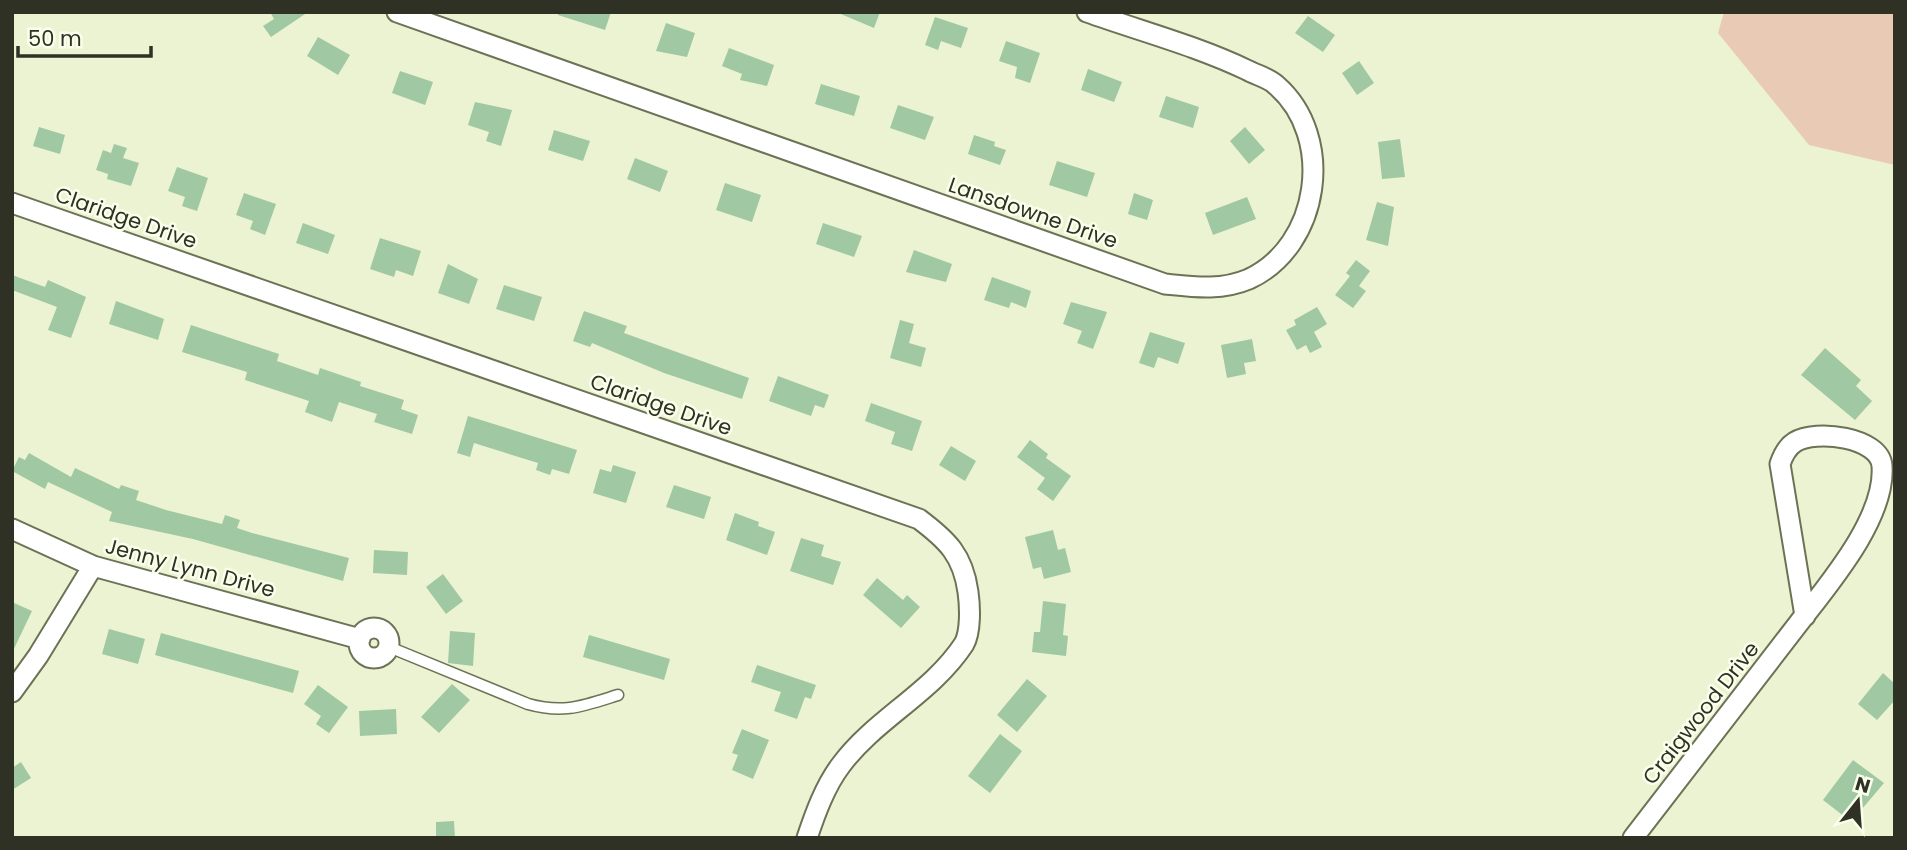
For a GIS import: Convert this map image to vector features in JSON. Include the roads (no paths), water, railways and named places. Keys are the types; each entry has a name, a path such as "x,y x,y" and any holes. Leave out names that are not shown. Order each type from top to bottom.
{"street":[{"name":"Lansdowne Drive","path":"397,12 1165,284 1208,289 1248,279 1283,257 1308,212 1314,161 1302,118 1276,84 1232,63 1087,12"},
{"name":"Claridge Drive","path":"12,202 919,519 948,541 966,575 970,606 965,642 931,681 841,765 814,814 807,838"},
{"name":"Craigwood Drive","path":"1633,838 1805,616 1867,524 1878,499 1882,463 1875,452 1835,435 1811,435 1794,442 1785,451 1780,464 1805,616"},
{"name":"Jenny Lynn Drive","path":"12,529 93,566 360,639 361,650 370,657 381,656 388,647"},
{"path":"12,692 38,656 93,566"}],"lane":[{"path":"388,647 528,704 550,710 572,709 618,695"}]}
